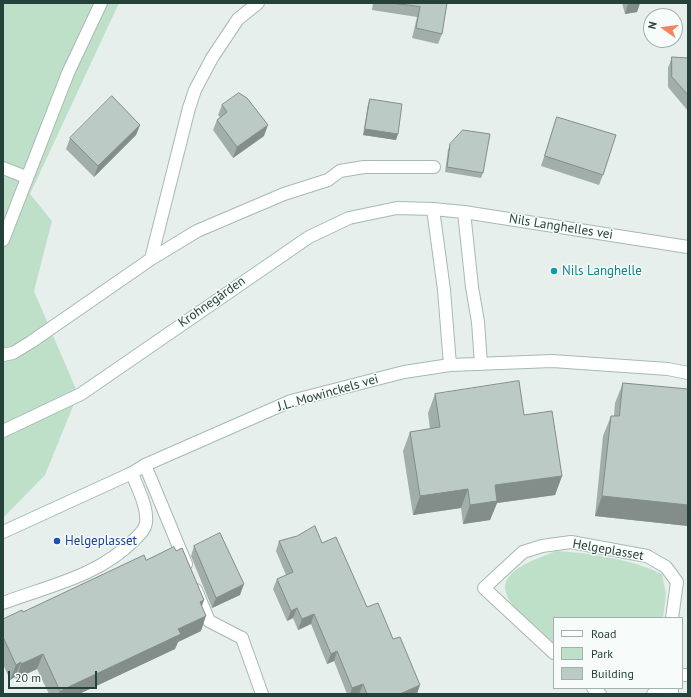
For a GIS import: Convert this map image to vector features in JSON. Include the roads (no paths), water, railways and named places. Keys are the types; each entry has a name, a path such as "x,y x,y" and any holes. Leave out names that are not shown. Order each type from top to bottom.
{"main road":[{"path":"3,240 26,177 68,73 101,3"},
{"path":"151,259 189,108 195,90 212,58 238,19 258,3"},
{"path":"3,355 13,353 31,342 151,259 197,231 284,194 328,180 340,171 364,167 434,167"},
{"path":"3,168 26,177"},
{"name":"Krohnegården","path":"3,431 81,394 309,237 349,218 397,208 433,209"},
{"path":"433,209 442,275 450,365"},
{"name":"Nils Langhelles vei","path":"433,209 464,212 688,247"},
{"path":"464,212 472,287 478,322 481,364"},
{"name":"J.L. Mowinckels vei","path":"3,532 132,473 144,465 291,400 404,372 450,365 552,361 668,369 688,373"},
{"path":"144,465 209,621 242,638 262,694"},
{"path":"3,603 90,572 126,548 142,532 146,524 146,512 132,473"},
{"name":"Helgeplasset","path":"553,653 484,588 523,552 542,546 571,542 647,556 666,567 677,582 672,617"}],"place":[{"name":"Nils Langhelle","path":"554,271"},
{"name":"Helgeplasset","path":"57,541"}]}
